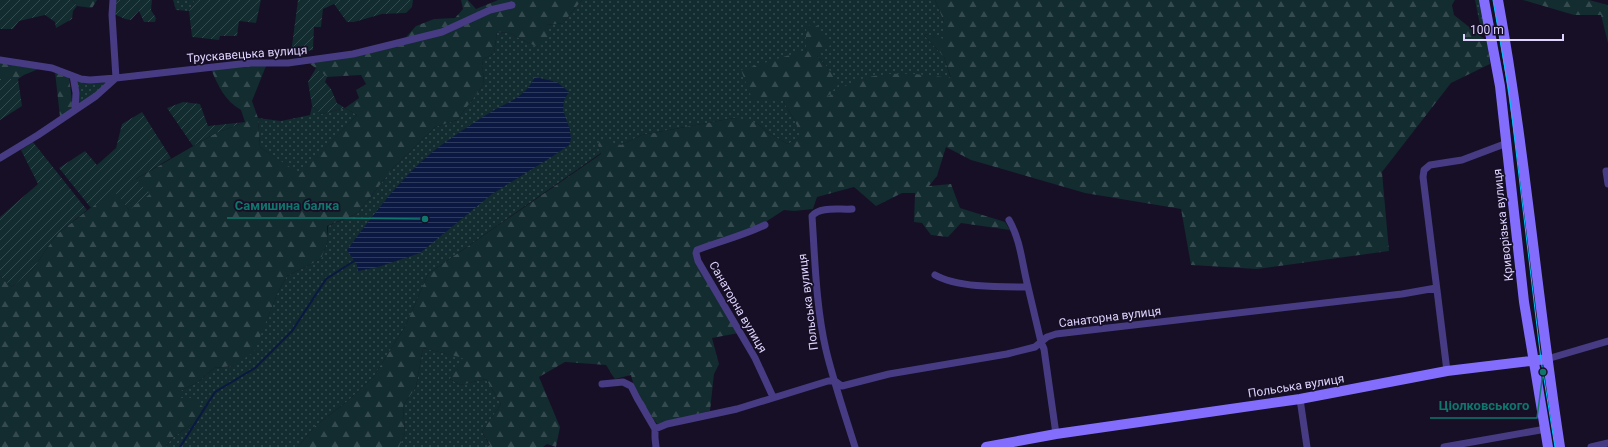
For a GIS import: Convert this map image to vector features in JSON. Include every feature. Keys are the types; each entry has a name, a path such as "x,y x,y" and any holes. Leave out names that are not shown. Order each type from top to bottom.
{"main road":[{"name":"Криворізька вулиця","path":"1484,0 1500,86 1523,295 1548,447"},
{"path":"1498,0 1516,109 1546,359 1560,447"},
{"name":"Польська вулиця","path":"986,447 1056,434 1300,399 1447,372 1533,362 1546,359"}],"street":[{"path":"0,158 38,135 96,96 116,78 112,15 113,0"},
{"name":"Трускавецька вулиця","path":"0,60 52,68 73,76 90,80 249,63 288,64 353,54 442,32 490,10 512,5"},
{"path":"73,76 76,93 75,110"},
{"path":"1447,372 1423,177 1424,170 1430,165 1462,160 1507,142"},
{"path":"1608,170 1606,171 1608,184"},
{"name":"Польська вулиця","path":"852,210 821,210 812,216 814,258 826,350 855,447"},
{"path":"1009,220 1016,233 1019,243 1028,287 1044,349 1056,434"},
{"name":"Санаторна вулиця","path":"765,225 752,232 708,245 697,250 696,253 698,261 755,358 773,397"},
{"path":"935,274 942,279 986,286 1028,287"},
{"name":"Санаторна вулиця","path":"655,428 736,409 828,381 835,381 842,386 889,374 1008,354 1035,347 1041,344 1041,342 1047,337 1056,334 1402,294 1436,288"},
{"name":"Польська вулиця","path":"1546,359 1608,341"},
{"path":"602,384 623,382 631,386 655,428 656,447"},
{"path":"1300,399 1307,447"},
{"path":"1444,447 1469,445 1546,429"},
{"path":"1591,447 1608,443"}],"green space":[{"path":"0,0 72,0 77,6 73,11 72,19 56,28 55,22 45,15 19,21 13,29 0,29"},
{"path":"72,0 97,0 92,8 77,6"},
{"path":"116,0 152,0 151,10 156,18 155,22 144,22 139,11 131,20 114,14"},
{"path":"173,0 195,0 189,11 176,10"},
{"path":"195,0 261,0 256,23 239,21 237,36 220,36 219,40 192,37 189,11"},
{"path":"298,0 413,0 412,7 406,13 382,14 354,22 347,22 334,4 323,9 321,27 314,27 313,50 291,53"},
{"path":"461,0 468,0 476,9 498,0 582,0 563,23 547,25 550,35 537,47 509,33 497,32 494,53 482,60 484,84 457,120 435,127 393,168 358,213 327,226 328,240 321,259 287,276 278,292 254,352 233,366 214,368 198,382 180,391 181,398 194,398 207,411 171,439 166,447 0,447 0,276 12,287 33,269 56,235 89,209 115,191 129,210 136,179 216,133 245,122 241,110 226,98 211,69 266,66 252,101 258,118 260,147 300,174 357,115 345,108 359,98 356,90 366,84 361,75 327,77 309,63 399,45 416,26 434,19 455,18 463,9"},
{"path":"582,0 935,0 944,22 944,40 926,34 924,35 944,57 951,79 857,81 826,98 828,68 817,56 806,29 806,49 783,101 802,136 788,144 770,134 758,124 734,118 642,135 621,145 598,145 601,153 428,274 406,325 374,376 349,400 315,426 298,447 166,447 171,439 192,424 180,398 180,391 198,382 214,368 233,366 267,319 278,292 287,276 321,259 328,240 328,226 358,213 393,168 435,127 457,120 484,84 482,60 494,53 497,32 509,33 537,47 547,25 563,23"},
{"path":"935,0 1455,0 1452,5 1454,15 1487,41 1490,64 1451,83 1382,172 1389,251 1257,269 1191,265 1181,209 1085,193 971,160 946,147 937,176 929,186 951,184 960,208 1005,222 1010,230 961,223 948,237 931,235 922,223 914,222 915,193 902,193 876,206 854,187 817,197 813,209 794,211 784,210 764,223 694,253 739,333 712,338 719,364 714,374 710,411 657,424 636,394 631,375 615,379 606,365 565,362 539,377 560,427 556,447 547,444 543,447 487,447 490,445 482,432 501,404 486,379 460,385 450,379 463,358 423,348 416,387 403,406 405,433 399,447 298,447 315,426 349,400 374,376 406,325 428,274 601,154 598,145 601,139 621,145 642,135 734,118 744,119 758,124 770,134 788,144 801,136 795,121 783,101 753,101 741,70 806,50 806,29 813,22 832,44 817,56 828,68 838,85 827,97 858,80 881,75 916,74 951,78 944,57 924,35 926,34 944,39 944,22"},
{"path":"1475,0 1480,0 1484,24 1483,28 1480,25"},
{"path":"1523,0 1589,0 1608,5 1608,43 1601,15 1574,15"},
{"path":"0,62 41,68 18,79 0,79"},
{"path":"316,68 327,77 325,82 331,89 337,103 345,108 321,114 312,106 308,82"},
{"path":"55,72 69,76 73,109 60,117"},
{"path":"0,79 18,79 22,106 0,120"},
{"path":"77,80 108,82 78,107"},
{"path":"183,102 200,104 208,126 245,122 216,133 193,146 167,108"},
{"path":"312,106 321,114 345,108 357,115 300,175 260,147 258,118 281,121 310,115"},
{"path":"142,112 171,158 136,179 150,194 129,210 115,192 91,208 59,168 85,151 97,165 116,148 122,124"},
{"path":"33,142 87,210 56,235 33,269 12,287 0,276 0,217 38,184 21,150"},
{"path":"423,348 464,358 450,379 460,385 486,379 501,404 482,432 490,446 399,447 405,433 403,406 416,387"}],"water":[{"path":"535,77 557,82 569,92 564,100 563,110 570,130 571,139 569,145 492,194 420,253 378,267 358,271 357,265 347,250 399,184 422,161 455,135 521,94 531,84"}],"waterway":[{"path":"180,447 215,392 255,368 292,331 326,279 354,261"}],"tram line":[{"path":"1493,0 1509,92 1541,360 1555,447"}],"place":[{"name":"Самишина балка","path":"425,219"},
{"name":"Ціолковського","path":"1543,372"}]}
